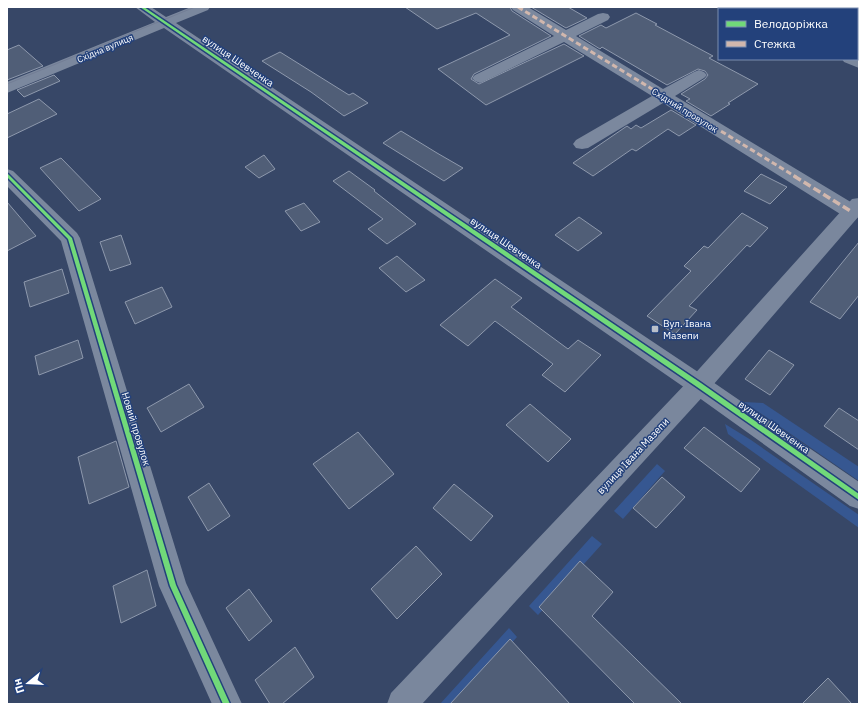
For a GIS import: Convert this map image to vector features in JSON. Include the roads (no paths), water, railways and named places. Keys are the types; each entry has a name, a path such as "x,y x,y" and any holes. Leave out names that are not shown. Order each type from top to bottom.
{"main road":[{"name":"вулиця Івана Мазепи","path":"402,704 698,385 855,208"}],"street":[{"name":"Східна вулиця","path":"7,76 154,15 178,7"},
{"name":"Східна вулиця","path":"7,88 154,15 203,7"},
{"name":"Східний провулок","path":"518,7 663,96 855,208"},
{"name":"вулиця Шевченка","path":"154,15 698,385 859,497"},
{"path":"480,78 603,17"},
{"path":"582,144 699,75"},
{"name":"Новий провулок","path":"7,175 70,238 173,586 227,704"}],"tram line":[{"path":"7,84 195,7"}],"place":[{"name":"Вул. Івана Мазепи","path":"655,329"}]}
